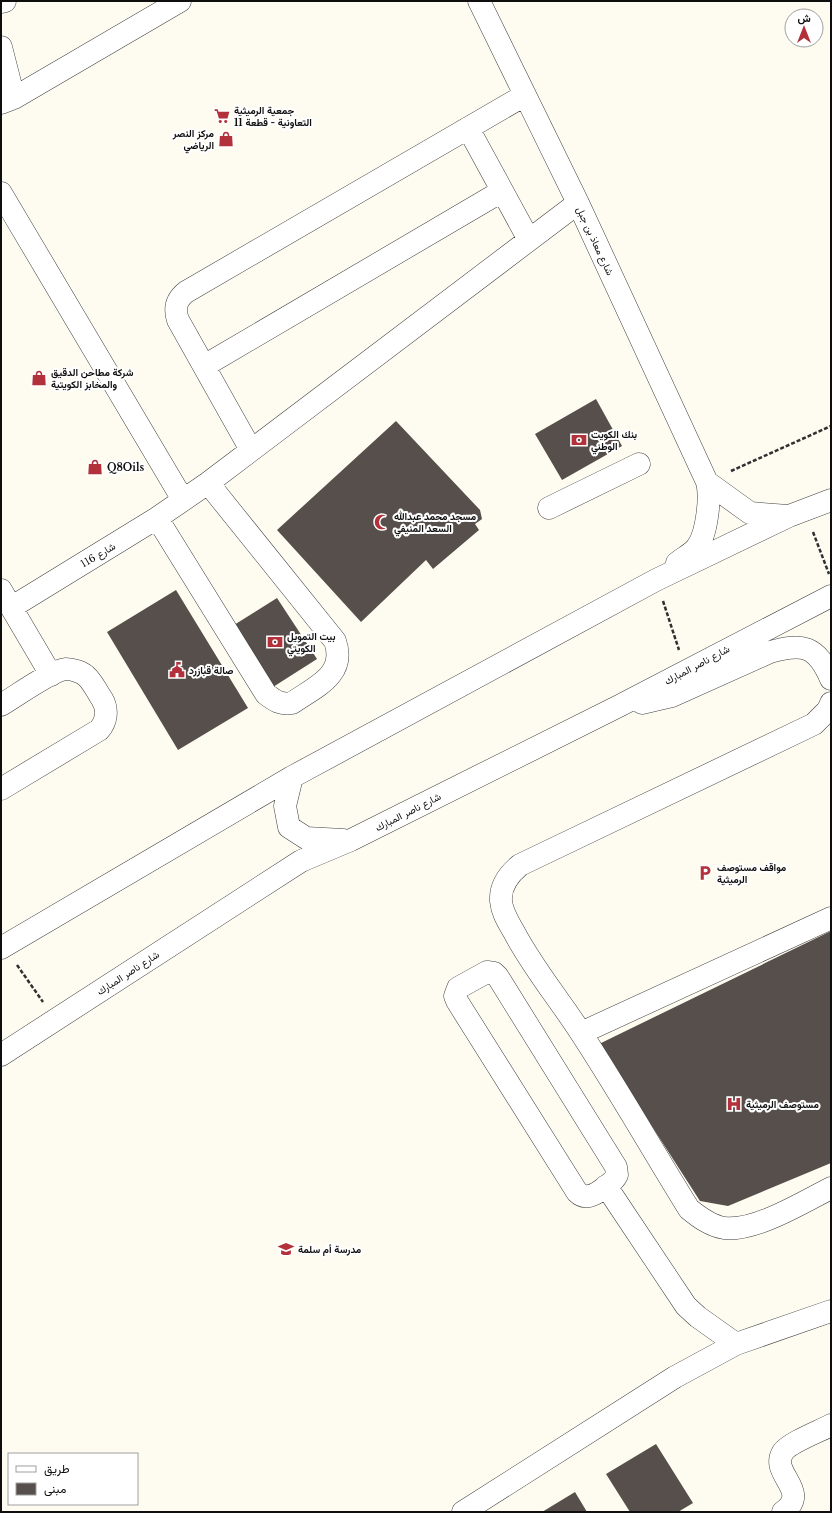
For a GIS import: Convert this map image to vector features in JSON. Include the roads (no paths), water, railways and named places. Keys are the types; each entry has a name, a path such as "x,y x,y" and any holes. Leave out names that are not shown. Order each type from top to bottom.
{"street":[{"path":"1,2 5,1"},
{"path":"1,47 8,101 180,1"},
{"name":"شارع معاذ بن جبل","path":"479,1 578,203 708,482 710,492 706,524 697,547 656,580"},
{"path":"251,450 178,320 175,313 176,304 179,297 525,95"},
{"path":"468,128 529,240"},
{"path":"204,366 502,191"},
{"path":"1,193 183,500"},
{"name":"شارع 116","path":"51,674 6,599 157,518 208,483 578,203"},
{"path":"549,508 639,464"},
{"name":"شارع معاذ بن جبل","path":"708,482 750,513 797,514"},
{"path":"157,518 266,694 275,701 285,705 292,703 331,675 336,667 338,659 338,650 335,641 208,483"},
{"path":"2,947 292,777 656,580 797,514 831,500"},
{"name":"شارع ناصر المبارك","path":"1,1055 301,861 351,840 619,706 831,596"},
{"path":"619,706 648,703 672,696 770,652 787,647 804,647 811,651 816,655 827,670 831,679"},
{"path":"1,705 51,674 66,669 80,672 87,676 105,704 107,711 104,725 99,730 1,789"},
{"path":"831,703 828,710 814,724 520,866 512,872 505,882 501,901 504,914 520,945 581,1033 689,1209 704,1221 724,1228 741,1228 766,1220 831,1188"},
{"path":"292,777 285,806 289,827 306,838 351,840"},
{"path":"581,1033 831,918"},
{"path":"487,972 494,973 498,977 616,1167 618,1173 615,1180 606,1186 588,1196 577,1192 457,1002 455,993 460,987 487,972"},
{"path":"606,1186 686,1306 698,1317 736,1344"},
{"path":"463,1512 675,1377 736,1344 831,1311"},
{"path":"782,1512 792,1504 793,1495 793,1488 780,1467 780,1460 783,1452 789,1446 831,1425"}],"place":[{"name":"جمعية الرميثية التعاونية - قطعة 11","path":"222,116"},
{"name":"مركز النصر الرياضي","path":"226,139"},
{"name":"شركة مطاحن الدقيق والمخابز الكويتية","path":"39,378"},
{"name":"بنك الكويت الوطني","path":"579,440"},
{"name":"Q8Oils","path":"95,467"},
{"name":"مسجد محمد عبدالله السعد المنيفي","path":"382,522"},
{"name":"بيت التمويل الكويتي","path":"275,642"},
{"name":"صالة قبازرد","path":"177,670"},
{"name":"مواقف مستوصف الرميثية","path":"705,873"},
{"name":"مستوصف الرميثية","path":"734,1104"},
{"name":"مدرسة أم سلمة","path":"286,1249"}]}
